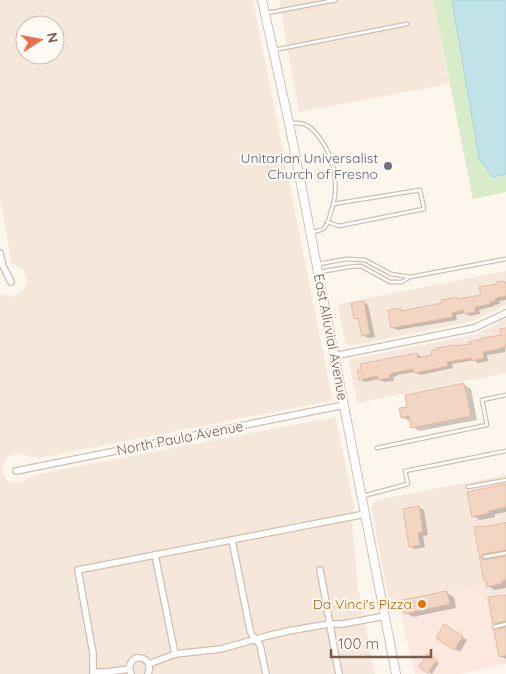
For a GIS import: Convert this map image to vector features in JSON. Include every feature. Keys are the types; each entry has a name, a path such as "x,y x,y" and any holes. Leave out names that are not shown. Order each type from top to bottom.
{"street":[{"name":"East Alluvial Avenue","path":"262,0 289,122 396,674"},
{"path":"0,253 2,266 11,282"},
{"path":"334,356 474,328 506,313"},
{"name":"North Paula Avenue","path":"16,471 344,405"},
{"path":"148,674 150,670 149,664 144,659 138,658 132,661 130,671 93,673 94,653 78,570 365,514"},
{"path":"232,540 250,630 260,645 266,674"},
{"path":"155,555 175,654"},
{"path":"320,570 339,674"},
{"path":"149,664 175,654 220,649 288,631 385,616"}],"lane":[{"path":"265,13 336,0"},
{"path":"273,50 407,24"},
{"path":"289,122 302,123 309,126 322,140 334,171 336,182 335,194 327,222 323,229 311,233"},
{"path":"327,222 339,226 424,209 420,190 333,204"},
{"path":"317,269 346,259 365,260 391,274 410,277 506,259"},
{"path":"317,269 361,266 390,282 402,282 410,277"},
{"path":"376,448 487,425 482,400 506,395"},
{"path":"362,497 408,484 405,470 506,451"},
{"path":"468,487 506,480"},
{"path":"484,557 506,553"},
{"path":"494,627 506,624"}],"shaded area":[{"path":"0,0 253,0 332,400 40,458 21,453 15,454 5,459 2,466 7,480 20,483 32,476 43,473 335,417 354,507 352,522 358,589 375,674 0,674 0,294 8,297 17,295 22,292 27,281 24,270 11,263 0,198"},
{"path":"279,0 433,0 449,84 299,112"},
{"path":"506,271 506,305 473,321 350,346 345,342 338,304"},
{"path":"506,319 506,373 357,403 349,363 352,359 476,334"},
{"path":"506,475 506,664 499,665 482,585 398,601 388,597 371,507 376,500"},
{"path":"482,585 499,665 459,674 415,674 398,601"}],"green space":[{"path":"433,0 506,0 506,192 473,199"}],"water":[{"path":"452,0 506,0 506,174 493,177 479,158"}],"building":[{"path":"504,281 506,283 506,296 495,298 495,301 490,302 490,304 475,307 475,312 464,314 463,310 452,313 453,317 391,328 388,310 400,308 401,311 442,303 441,300 481,295 479,287"},
{"path":"364,301 370,334 362,336 358,318 354,319 351,303"},
{"path":"506,328 506,347 483,352 484,358 472,361 472,358 447,362 448,366 414,373 413,369 392,373 389,374 390,378 378,380 377,376 359,380 357,370 361,370 360,364 417,353 418,358 432,355 431,351 436,348 470,344 469,342 482,338 501,335 500,329"},
{"path":"464,383 471,416 411,428 409,416 401,418 399,408 407,407 405,395"},
{"path":"506,484 506,507 472,517 467,492"},
{"path":"419,506 423,532 418,533 420,545 409,547 403,509"},
{"path":"506,523 506,550 483,554 481,557 484,560 506,556 506,580 502,581 503,583 487,587 486,580 484,581 474,527"},
{"path":"447,591 450,604 405,614 402,600"},
{"path":"506,595 506,621 493,624 488,597"},
{"path":"444,624 463,636 454,650 436,638"},
{"path":"506,627 506,655 499,657 494,630"},
{"path":"427,654 437,660 428,673 419,667"}],"place":[{"name":"Unitarian Universalist Church of Fresno","path":"388,166"},
{"name":"Da Vinci's Pizza","path":"422,604"}]}
